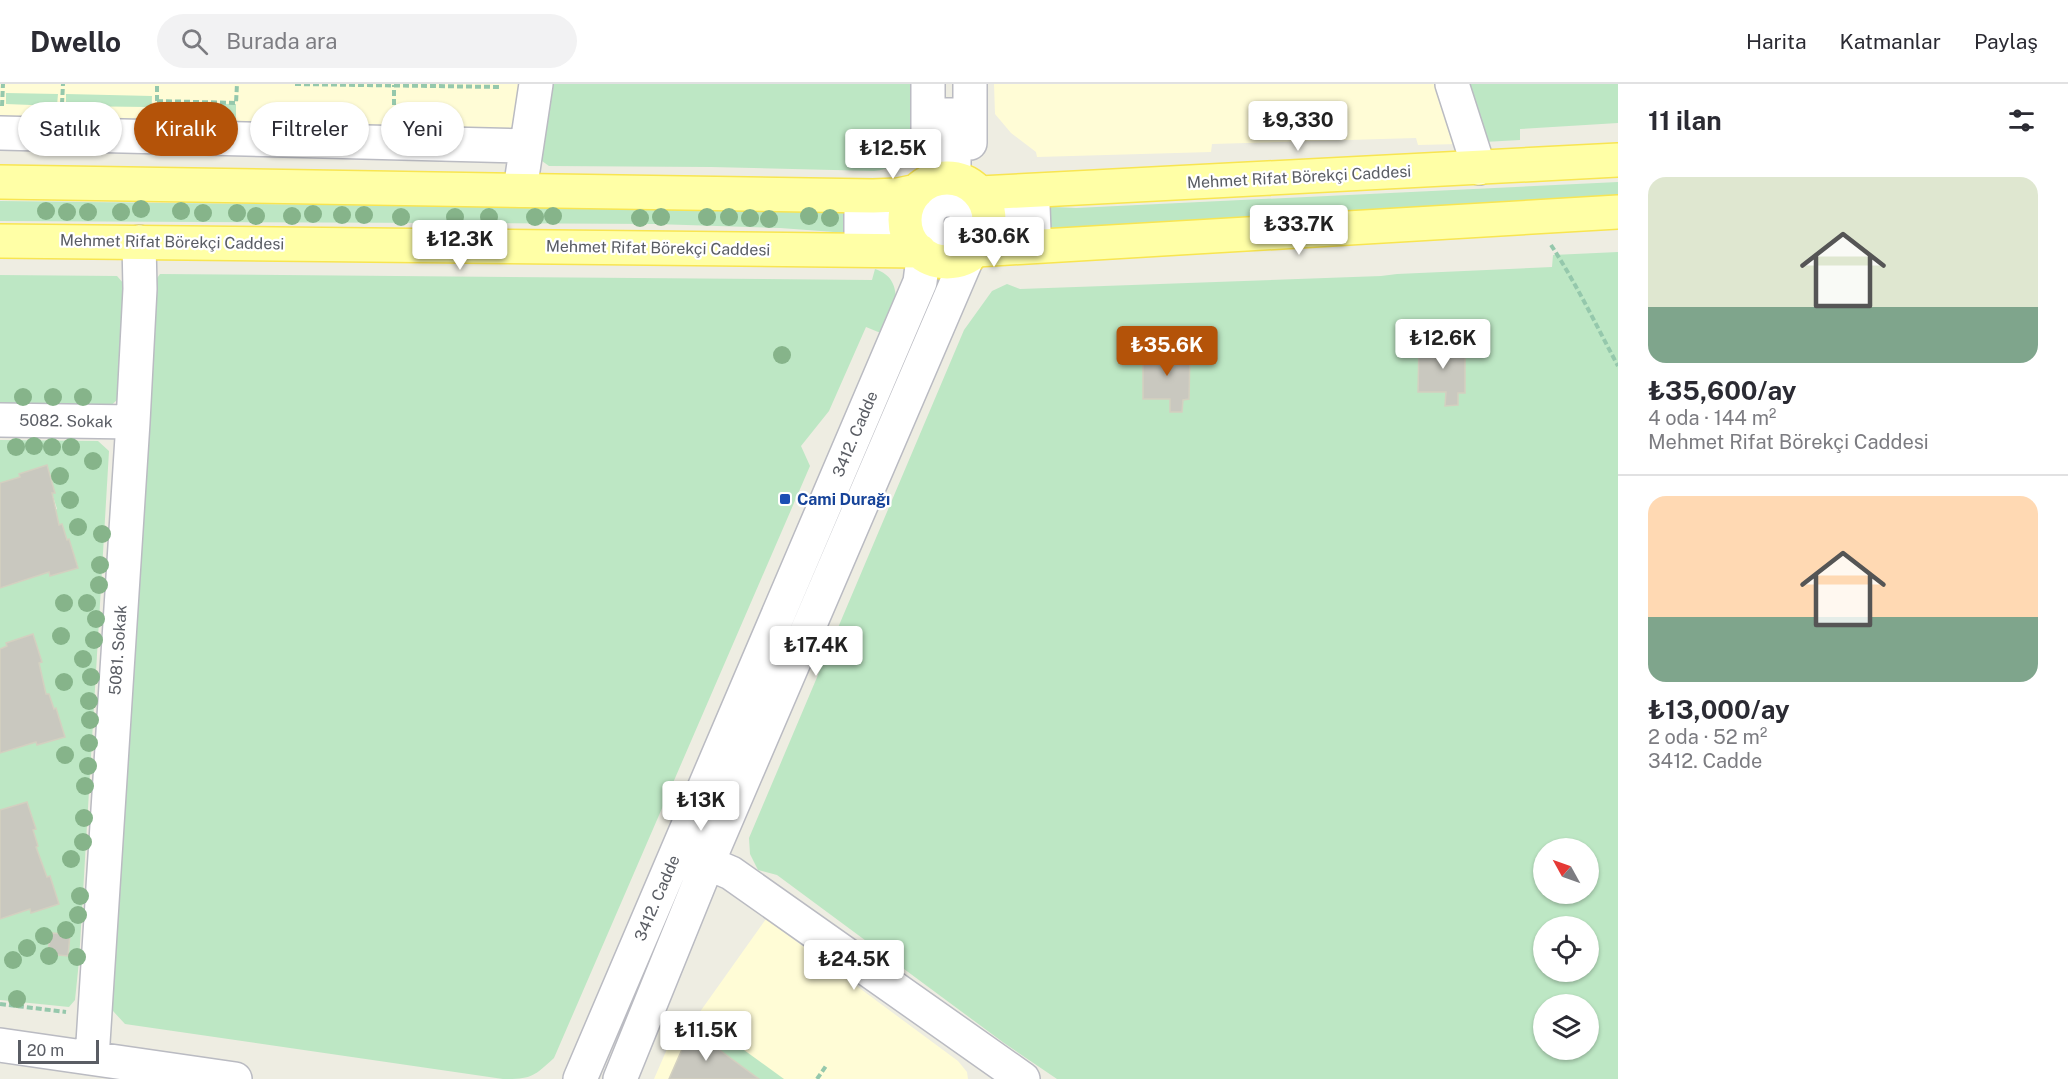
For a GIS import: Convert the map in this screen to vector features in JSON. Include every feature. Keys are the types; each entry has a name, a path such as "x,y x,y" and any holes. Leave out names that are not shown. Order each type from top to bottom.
{"main road":[{"name":"Mehmet Rifat Börekçi Caddesi","path":"975,189 1618,160"},
{"path":"0,182 873,196 898,195 929,179 956,178 975,189 986,204 989,216 984,240 970,246 956,261 944,262 932,259 920,251 909,236 905,216 909,202 929,179"},
{"path":"970,246 1618,212"},
{"name":"Mehmet Rifat Börekçi Caddesi","path":"0,241 920,251"}],"street":[{"path":"520,190 536,84"},
{"path":"928,84 929,179"},
{"path":"970,84 975,189"},
{"path":"1452,84 1479,168"},
{"path":"0,133 525,146"},
{"name":"5081. Sokak","path":"92,1058 133,422 140,289 139,242"},
{"name":"3412. Cadde","path":"620,1079 708,862 970,246"},
{"name":"3412. Cadde","path":"580,1079 920,282 922,266 920,251"},
{"name":"5082. Sokak","path":"0,420 133,422"},
{"path":"677,851 731,873 1023,1079"},
{"path":"0,1045 235,1079"}],"path":[{"path":"157,84 157,94"},
{"path":"157,101 236,103 237,84"},
{"path":"295,84 498,87 499,84"},
{"path":"394,85 394,102"},
{"path":"1532,217 1567,269 1618,366"},
{"path":"817,1079 825,1066"}],"shaded area":[{"path":"0,84 520,84 510,155 464,154 464,102 381,102 381,153 369,153 369,102 250,102 250,151 238,151 238,102 134,102 134,149 122,149 122,102 18,102 18,147 0,147"},
{"path":"994,84 1441,84 1459,144 1418,145 1416,138 1212,144 1211,152 1037,157 1036,152 1011,133 995,114"},
{"path":"766,919 958,1061 967,1072 968,1079 654,1079 680,1019 688,1013 697,1016"}],"green space":[{"path":"549,84 912,84 911,139 907,151 900,160 889,167 874,171 549,166 542,161 539,153"},
{"path":"1467,84 1618,84 1618,123 1520,129 1520,140 1484,142"},
{"path":"6,93 58,94 57,102 6,104"},
{"path":"66,94 152,96 152,102 134,102 134,107 122,107 122,102 66,102"},
{"path":"1618,182 1618,201 1171,221 1034,231 1033,206 1076,208"},
{"path":"0,201 781,210 861,208 861,234 780,228 655,224 0,221"},
{"path":"1618,252 1618,1079 1057,1079 1004,1043 777,875 758,870 750,854 749,838 964,330 992,291 1007,284 1020,289 1381,276 1552,267 1553,255","holes":["1419,344 1465,345 1465,393 1458,393 1458,405 1446,406 1446,392 1418,392","1143,351 1190,351 1189,399 1183,400 1182,412 1170,412 1170,399 1143,399"]},
{"path":"875,269 885,274 895,288 895,307 888,336 866,327 829,411 801,446 810,466 554,1058 532,1076 503,1079 125,1024 113,1011 113,987 155,281 160,274 872,280"},
{"path":"0,275 117,276 124,284 127,371 117,400 106,410 0,408"},
{"path":"0,440 98,441 109,451 79,961 75,1000 69,1007 0,1000 0,919 30,909 31,913 58,904 50,876 47,877 36,847 38,846 33,830 36,829 27,802 0,810 0,753 36,742 38,745 64,737 56,708 54,709 46,694 39,663 42,662 33,635 6,643 7,646 0,649 0,588 49,572 51,576 78,567 69,539 67,540 62,524 59,525 47,465 0,483"},
{"path":"697,1016 784,1079 759,1079 691,1029"}],"building":[{"path":"1419,344 1465,344 1465,393 1458,393 1458,405 1445,406 1446,392 1418,392"},
{"path":"1143,351 1190,351 1189,399 1183,400 1182,412 1170,412 1170,399 1143,399"},
{"path":"47,465 55,493 52,493 59,525 62,524 67,540 69,539 78,568 50,576 49,572 0,588 0,483"},
{"path":"33,634 42,662 39,663 46,694 49,694 54,709 56,708 65,737 37,745 36,742 0,753 0,649 7,646 6,643"},
{"path":"27,802 36,829 33,830 38,846 36,847 47,877 50,876 59,904 31,913 30,909 0,919 0,810"},
{"path":"50,933 70,934 68,956 48,954"},
{"path":"691,1029 759,1079 669,1079"}],"place":[{"name":"Cami Durağı","path":"785,499"}]}
